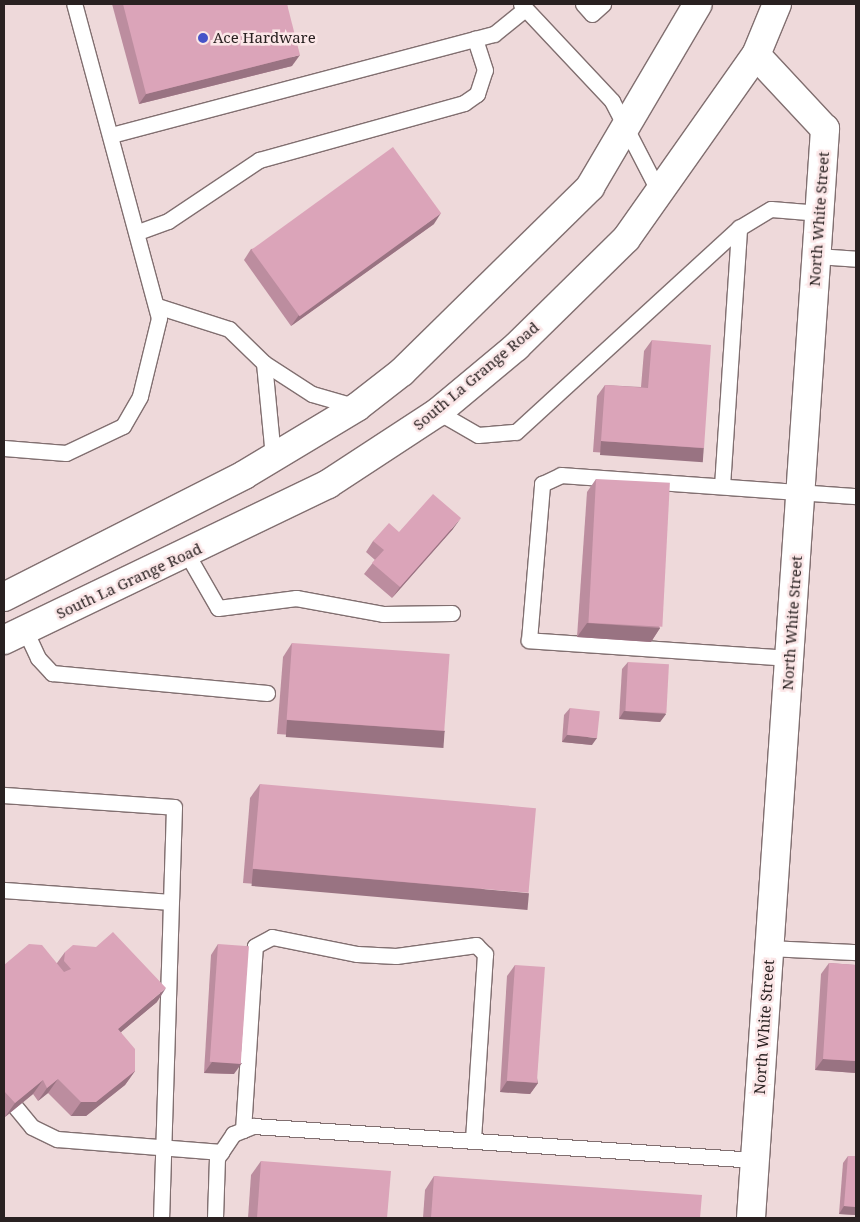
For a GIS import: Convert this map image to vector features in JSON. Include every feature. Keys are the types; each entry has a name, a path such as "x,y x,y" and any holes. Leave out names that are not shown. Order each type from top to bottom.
{"main road":[{"path":"4,597 273,456 357,406 402,372 590,187 627,129 698,4"},
{"name":"South La Grange Road","path":"14,635 186,554 328,484 438,412 516,347 626,239 658,190 756,54 776,4"},
{"name":"North White Street","path":"752,1218 825,129 756,54"}],"lane":[{"path":"6,453 66,453 123,426 140,396 159,318 138,232 74,4"},
{"path":"583,4 592,14 603,4"},
{"path":"111,135 494,34 523,6 612,101 658,190"},
{"path":"138,232 168,221 259,160 464,103 477,94 485,70 475,39"},
{"path":"438,412 478,435 516,432 739,228 771,209 820,213"},
{"path":"722,486 739,228"},
{"path":"817,256 856,259"},
{"path":"157,306 229,329 264,363 312,394 357,406"},
{"path":"264,363 273,456"},
{"path":"790,658 530,640 542,484 561,475 856,496"},
{"path":"186,554 218,608 296,598 383,614 452,613"},
{"path":"14,635 52,673 267,693"},
{"path":"4,795 174,807 161,1218"},
{"path":"4,890 171,902"},
{"path":"243,1130 256,946 272,937 357,954 396,956 476,945 485,954 473,1141"},
{"path":"770,948 856,952"},
{"path":"4,1093 32,1127 56,1139 221,1152"},
{"path":"215,1218 217,1158 233,1134 253,1126 755,1160"}],"building":[{"name":"Ace Hardware","path":"123,4 287,4 300,55 146,94"},
{"path":"393,147 441,213 300,316 251,250"},
{"path":"652,340 711,345 704,448 601,441 605,385 648,388"},
{"path":"596,479 670,483 662,627 588,623"},
{"path":"433,494 461,518 400,587 372,563 384,550 373,541 389,523 399,532"},
{"path":"292,643 450,654 444,731 287,720"},
{"path":"628,662 669,664 666,713 625,711"},
{"path":"570,708 600,711 597,738 567,735"},
{"path":"260,784 536,808 529,893 253,869"},
{"path":"113,932 166,988 118,1029 135,1049 135,1071 96,1102 81,1102 58,1079 47,1088 43,1080 15,1103 4,1091 4,965 29,944 42,945 64,972 71,969 64,961 65,952 73,945 96,947"},
{"path":"218,944 249,946 241,1064 210,1062"},
{"path":"829,963 856,965 856,1061 823,1059"},
{"path":"515,965 545,967 537,1083 507,1081"},
{"path":"848,1156 856,1156 856,1207 844,1206"},
{"path":"261,1161 391,1171 387,1218 257,1218"},
{"path":"434,1176 702,1195 700,1218 431,1218"}],"place":[{"name":"Ace Hardware","path":"203,38"}]}
